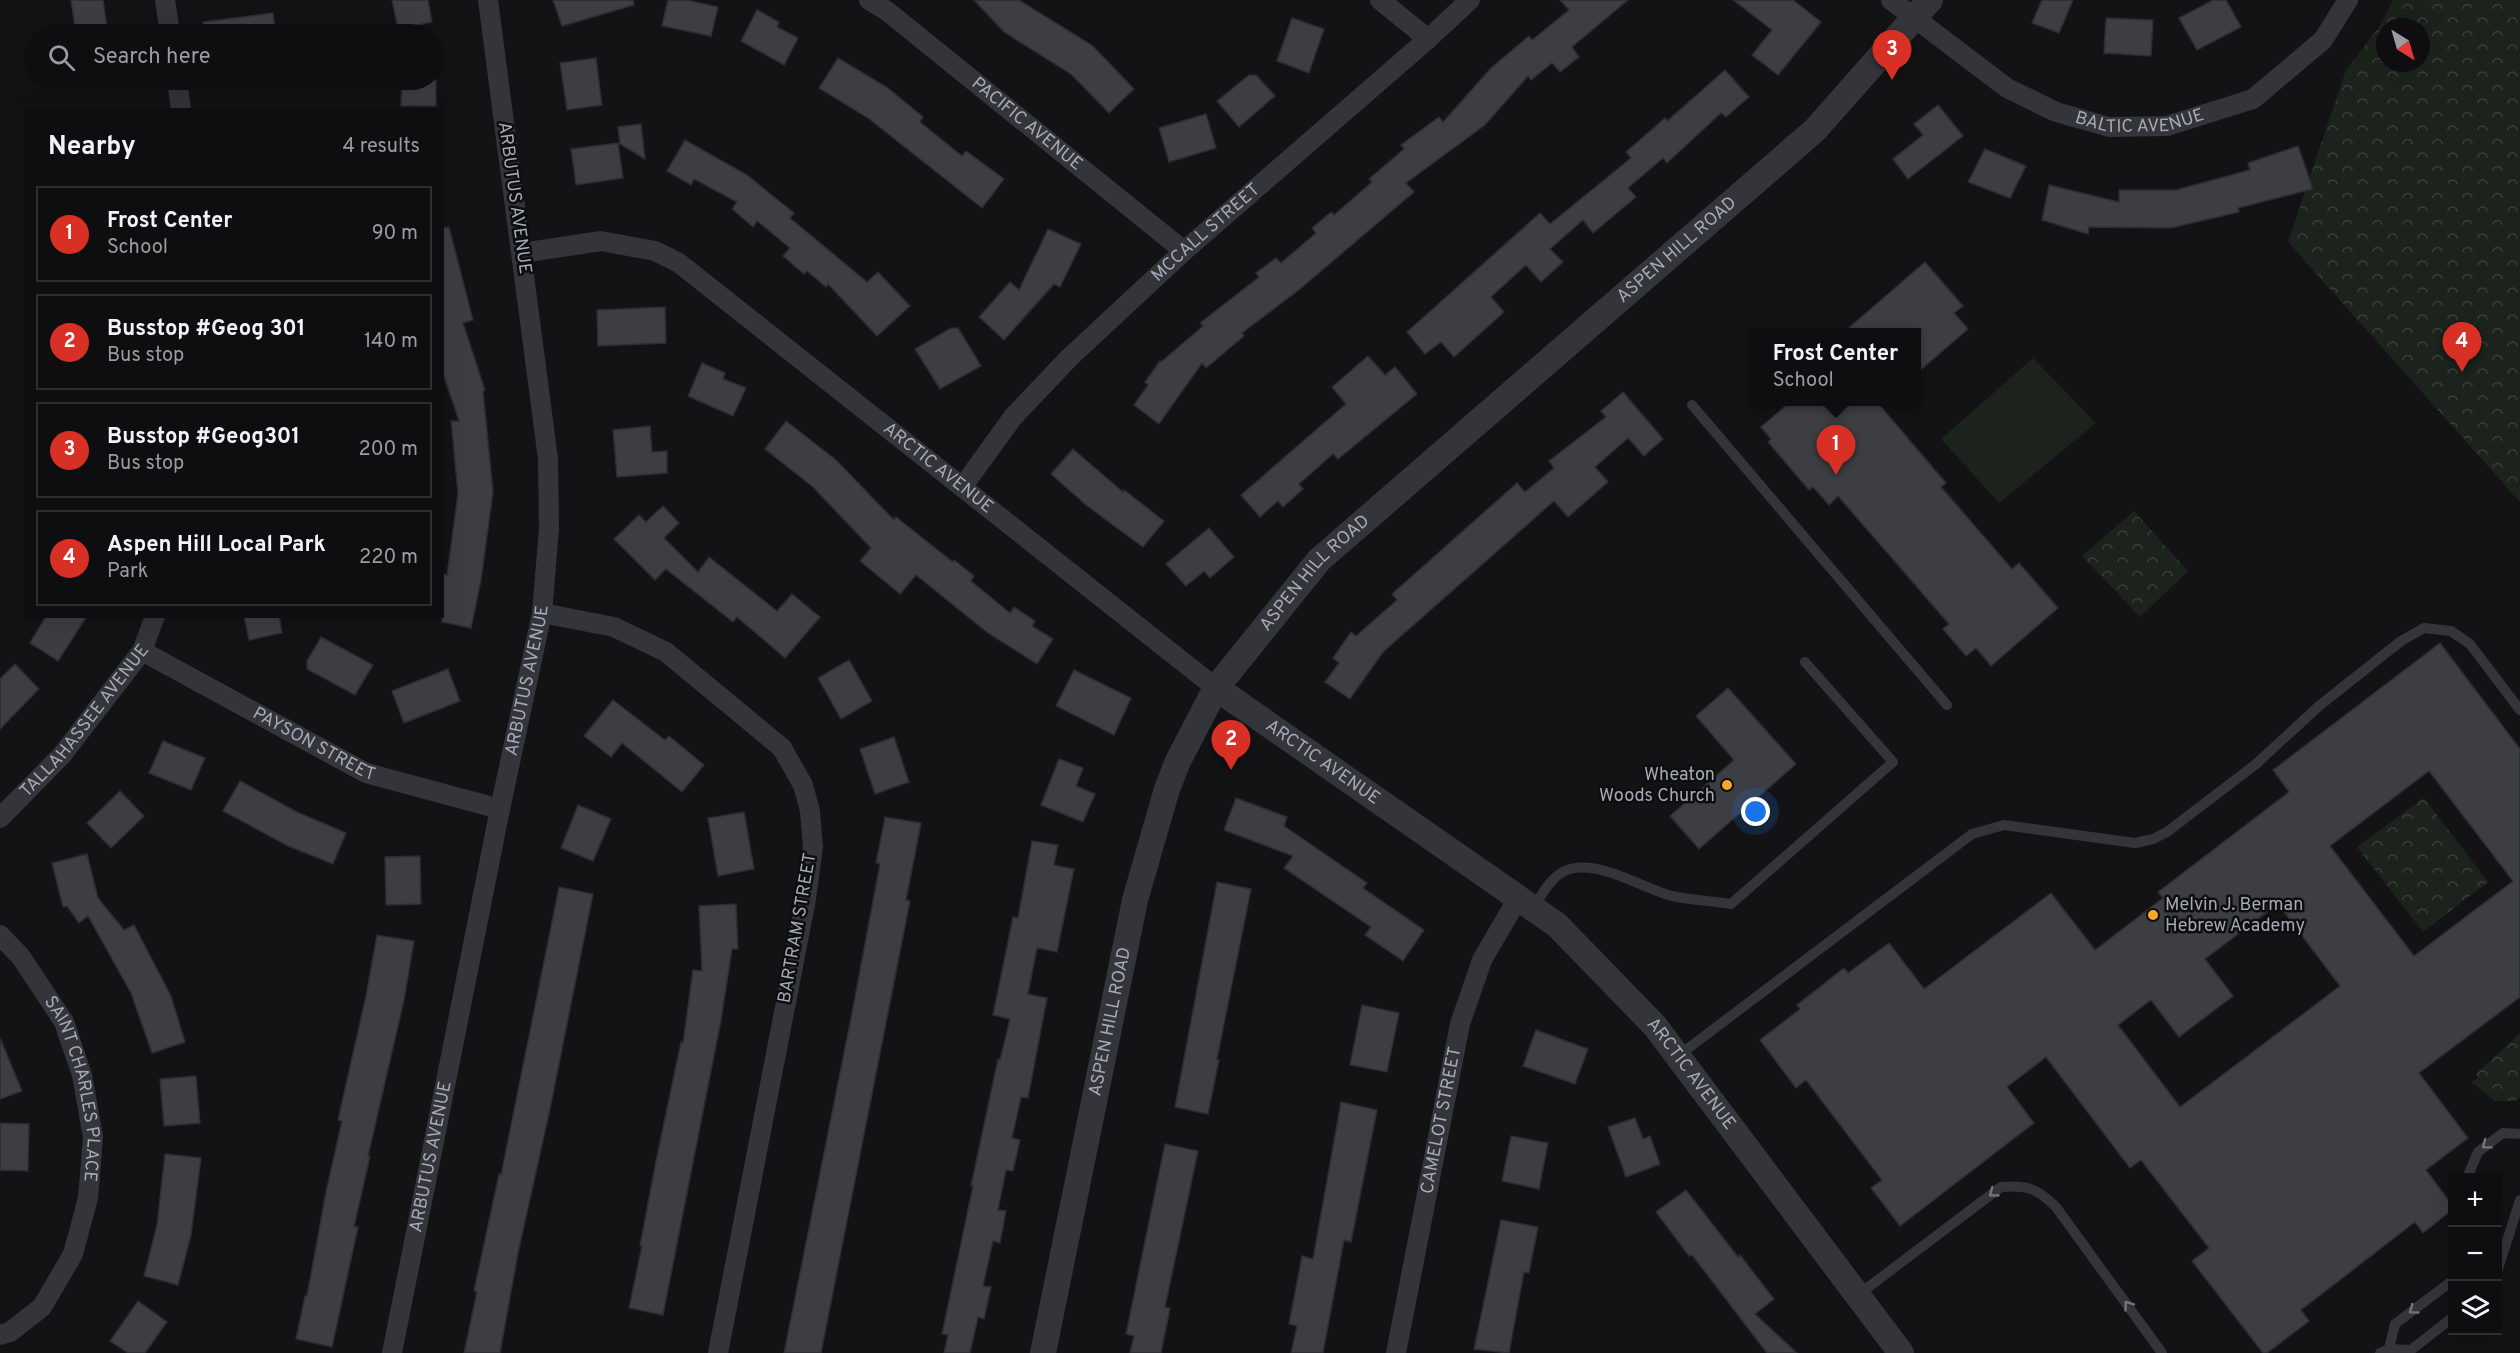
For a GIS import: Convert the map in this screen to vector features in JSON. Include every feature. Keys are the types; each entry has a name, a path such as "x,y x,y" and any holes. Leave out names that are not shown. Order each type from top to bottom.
{"street":[{"path":"165,0 169,24"},
{"name":"ARBUTUS AVENUE","path":"392,1353 500,809 542,613 549,529 548,459 488,0"},
{"name":"PACIFIC AVENUE","path":"868,0 887,11 1184,251"},
{"path":"1380,0 1428,39"},
{"name":"MCCALL STREET","path":"963,486 1012,417 1069,358 1184,251 1470,0"},
{"name":"BALTIC AVENUE","path":"1891,0 1922,9 2007,88 2056,112 2109,127 2167,126 2253,99 2323,40 2348,0"},
{"name":"ASPEN HILL ROAD","path":"1043,1353 1135,900 1167,789 1216,688 1319,560 1815,130 1922,9"},
{"path":"178,90 181,108"},
{"name":"ARCTIC AVENUE","path":"522,253 601,241 655,251 679,262 1216,688 1557,925 1655,1026 1901,1353"},
{"name":"BARTRAM STREET","path":"542,613 614,627 666,652 782,748 803,785 810,811 813,847 806,899 718,1353"},
{"name":"TALLAHASSEE AVENUE","path":"0,818 62,755 142,651 155,618"},
{"name":"PAYSON STREET","path":"142,651 366,773 500,809"},
{"name":"CAMELOT STREET","path":"1396,1353 1460,1024 1482,960 1526,903"},
{"name":"SAINT CHARLES PLACE","path":"0,935 21,957 64,1022 82,1075 93,1137 88,1198 73,1254 42,1307 10,1332 0,1335"}],"lane":[{"path":"1692,405 1947,705"},
{"path":"1677,1056 1972,834 2004,825 2135,843 2153,839 2167,831 2256,764 2319,706 2401,641 2424,628 2451,631 2470,644 2520,710"},
{"path":"1526,903 1554,877 1571,869 1594,869 1618,875 1671,896 1731,904 1893,762 1805,662"},
{"path":"2469,1173 2478,1152 2503,1133 2520,1134"},
{"path":"1858,1295 2001,1187 2019,1185 2040,1191 2056,1206 2162,1353"},
{"path":"2502,1256 2520,1200"},
{"path":"2448,1284 2395,1324 2384,1351 2411,1350 2448,1321"}],"green space":[{"path":"2393,0 2520,0 2520,502 2288,242 2346,70 2376,31 2376,72 2430,72 2430,18 2384,18"},
{"path":"2033,358 2096,423 1999,503 1941,439"},
{"path":"2134,511 2188,571 2140,617 2082,556"},
{"path":"2424,798 2488,882 2423,932 2357,847"},
{"path":"2520,1033 2520,1097 2515,1101 2495,1101 2471,1082 2478,1078 2476,1074"}],"building":[{"path":"71,0 103,0 107,24 75,24"},
{"path":"392,0 428,0 432,22 397,24"},
{"path":"553,0 633,0 634,5 562,26"},
{"path":"668,0 687,0 718,7 711,36 662,26"},
{"path":"974,0 1019,0 1093,46 1134,89 1109,113 1071,74 1004,32"},
{"path":"1560,0 1628,0 1572,47 1579,57 1560,72 1552,63 1531,80 1528,76 1485,125 1406,183 1414,192 1300,289 1242,333 1244,336 1206,368 1202,363 1159,424 1134,405 1148,385 1145,382 1160,361 1203,326 1200,323 1259,277 1256,273 1276,258 1281,263 1316,233 1312,228 1331,212 1334,215 1372,182 1369,179 1404,149 1401,145 1439,117 1443,122 1491,68 1529,36 1532,40 1569,10"},
{"path":"1733,0 1793,0 1821,22 1778,75 1752,55 1772,30"},
{"path":"2042,0 2073,0 2059,33 2032,23"},
{"path":"2213,0 2226,0 2241,27 2197,50 2179,18"},
{"path":"757,10 779,22 777,27 798,38 784,65 741,41"},
{"path":"273,13 275,24 203,24 203,22"},
{"path":"1292,18 1324,29 1309,73 1277,61"},
{"path":"2106,18 2153,20 2151,56 2104,53"},
{"path":"596,58 602,105 567,110 560,63"},
{"path":"838,58 888,88 923,117 920,122 962,156 966,151 1004,179 982,208 868,118 819,88"},
{"path":"1725,70 1749,97 1726,117 1721,113 1667,163 1663,158 1628,188 1636,197 1593,233 1583,220 1550,249 1563,262 1541,282 1526,265 1491,297 1504,312 1454,357 1441,342 1425,354 1407,332 1540,213 1550,224 1631,158 1626,152 1665,118 1667,121"},
{"path":"1249,75 1256,75 1275,96 1239,127 1217,101"},
{"path":"402,90 436,90 436,106 401,106"},
{"path":"1938,105 1963,136 1908,179 1893,159 1923,135 1914,124"},
{"path":"1206,114 1216,148 1169,162 1159,128"},
{"path":"641,124 645,159 620,144 618,127"},
{"path":"685,140 747,175 794,213 790,218 867,282 878,272 910,306 877,336 828,284 826,287 807,271 804,274 783,256 790,248 757,221 753,227 732,209 737,202 694,179 691,185 667,171"},
{"path":"618,143 623,178 576,185 571,149"},
{"path":"2298,146 2313,189 2238,208 2239,212 2171,228 2089,227 2088,234 2042,220 2049,185 2119,202 2119,190 2176,190 2250,170 2248,163"},
{"path":"1985,149 2026,166 2010,198 1968,182"},
{"path":"449,227 473,320 463,323 485,390 483,391 493,492 481,580 471,628 442,622 444,618 444,574 447,575 458,493 451,421 459,421 444,377 444,228"},
{"path":"1048,229 1081,244 1060,287 1054,284 1004,340 979,317 1010,282 1019,290"},
{"path":"1925,262 1963,306 1954,313 1968,329 1921,370 1921,328 1849,328"},
{"path":"665,307 666,343 598,346 597,310"},
{"path":"951,328 958,328 981,366 940,389 915,349"},
{"path":"1368,356 1385,375 1395,367 1417,394 1338,459 1333,454 1299,484 1303,489 1283,507 1278,501 1260,517 1241,495 1346,404 1332,387"},
{"path":"702,363 725,373 723,379 746,388 733,416 688,396"},
{"path":"1623,392 1663,439 1644,456 1628,438 1595,467 1608,482 1568,517 1554,501 1383,652 1350,699 1325,682 1339,663 1333,658 1351,632 1356,636 1397,600 1392,594 1517,483 1525,492 1554,468 1549,461 1606,417 1601,411"},
{"path":"1785,406 1880,406 1946,483 1941,487 2012,569 2019,563 2058,608 1991,666 1976,648 1966,656 1943,629 1949,624 1838,496 1829,505 1813,487 1809,490 1768,442 1771,439 1761,427"},
{"path":"786,421 836,460 894,520 896,517 974,576 971,581 1010,613 1014,607 1035,621 1032,626 1053,639 1037,664 988,633 916,575 900,594 860,561 871,548 813,487 765,449"},
{"path":"650,426 652,452 667,451 667,473 617,477 613,430"},
{"path":"1073,449 1123,492 1124,490 1164,521 1143,547 1086,505 1051,474"},
{"path":"663,506 679,523 664,538 698,572 709,557 777,611 792,594 820,617 785,658 737,617 733,622 666,569 655,580 614,539 639,515 646,522"},
{"path":"1209,528 1234,557 1210,578 1204,571 1186,586 1166,564"},
{"path":"45,618 86,618 58,661 30,643"},
{"path":"244,618 279,618 282,633 249,640"},
{"path":"321,637 373,665 355,695 307,669 307,661"},
{"path":"2440,643 2520,749 2520,997 2419,1073 2468,1138 2426,1170 2448,1200 2448,1213 2423,1233 2415,1222 2301,1310 2309,1321 2267,1353 2263,1353 2192,1261 2209,1248 2141,1160 2130,1168 2046,1057 2007,1087 2034,1123 1900,1226 1871,1188 1882,1180 1806,1080 1796,1088 1760,1040 1800,1009 1797,1005 1844,968 1848,973 1889,943 1924,989 2051,893 2095,950 2163,898 2158,892 2289,792 2273,770","holes":["2429,771 2513,881 2414,956 2330,846","2278,904 2340,986 2180,1107 2118,1025 2151,1000 2179,1037 2233,996 2205,959"]},
{"path":"849,660 872,701 841,719 818,678"},
{"path":"15,664 39,689 0,729 0,679"},
{"path":"448,669 460,701 404,723 392,691"},
{"path":"1074,670 1131,698 1114,735 1056,706"},
{"path":"1728,688 1796,764 1699,849 1670,816 1734,760 1696,716"},
{"path":"613,700 665,740 669,736 704,765 682,792 622,743 611,757 584,736"},
{"path":"894,737 909,782 875,794 860,749"},
{"path":"163,741 205,758 191,790 149,773"},
{"path":"1059,759 1083,768 1076,786 1095,794 1083,822 1041,805"},
{"path":"240,781 297,812 346,833 333,864 288,846 223,811"},
{"path":"120,791 144,816 111,848 87,823"},
{"path":"1236,798 1287,817 1284,826 1367,883 1363,888 1424,930 1403,961 1365,935 1371,927 1284,868 1293,856 1224,830"},
{"path":"578,805 611,819 593,861 561,848"},
{"path":"744,812 754,869 718,876 708,818"},
{"path":"885,817 921,823 906,900 910,901 821,1353 784,1353 852,1013 880,864 876,863"},
{"path":"1032,841 1058,845 1054,865 1074,869 1057,952 1037,948 1028,994 1047,998 1028,1098 1021,1097 1012,1138 1020,1140 1013,1171 1006,1170 998,1210 1006,1211 1000,1243 993,1241 983,1286 991,1287 984,1319 978,1317 970,1353 944,1353 948,1335 942,1334 973,1186 971,1186 998,1059 1000,1060 1010,1019 993,1015 1013,917 1018,918"},
{"path":"87,854 98,898 124,930 134,925 171,996 185,1042 152,1053 131,993 88,916 79,923 67,906 63,907 52,863"},
{"path":"420,856 421,904 386,905 385,857"},
{"path":"1217,882 1251,889 1208,1114 1175,1107"},
{"path":"559,887 593,894 550,1109 518,1253 500,1353 464,1353 477,1292 474,1291 499,1174 501,1175"},
{"path":"736,904 738,949 732,949 721,1020 663,1315 629,1308 656,1161 681,1042 683,1043 693,970 702,971 699,906"},
{"path":"377,935 414,941 404,1000 368,1156 370,1156 354,1227 358,1227 332,1347 296,1339 305,1296 307,1296 342,1121 338,1120 366,996"},
{"path":"1362,1005 1399,1013 1387,1072 1350,1065"},
{"path":"1536,1030 1588,1049 1575,1084 1523,1066"},
{"path":"0,1038 22,1091 0,1099"},
{"path":"196,1076 200,1123 164,1126 160,1079"},
{"path":"1341,1102 1377,1110 1351,1242 1344,1240 1323,1353 1291,1353 1297,1326 1289,1324 1302,1256 1313,1259"},
{"path":"1635,1118 1643,1139 1650,1136 1660,1164 1626,1177 1608,1127"},
{"path":"0,1123 29,1124 28,1171 0,1170"},
{"path":"1511,1136 1548,1143 1539,1189 1502,1181"},
{"path":"1165,1144 1198,1151 1165,1307 1170,1308 1161,1353 1130,1353 1134,1336 1126,1334"},
{"path":"165,1154 201,1158 191,1235 178,1285 144,1276 157,1225"},
{"path":"1686,1190 1774,1299 1755,1314 1797,1353 1767,1353 1656,1212"},
{"path":"1501,1220 1538,1227 1529,1273 1524,1272 1509,1353 1474,1349"},
{"path":"138,1301 167,1322 145,1353 128,1353 110,1341"}],"place":[{"name":"Busstop #Geog301","path":"1892,80"},
{"name":"Aspen Hill Local Park","path":"2462,372"},
{"name":"Frost Center","path":"1836,475"},
{"name":"Busstop #Geog 301","path":"1231,770"},
{"name":"Wheaton Woods Church","path":"1727,785"},
{"name":"Melvin J. Berman Hebrew Academy","path":"2153,915"}]}
